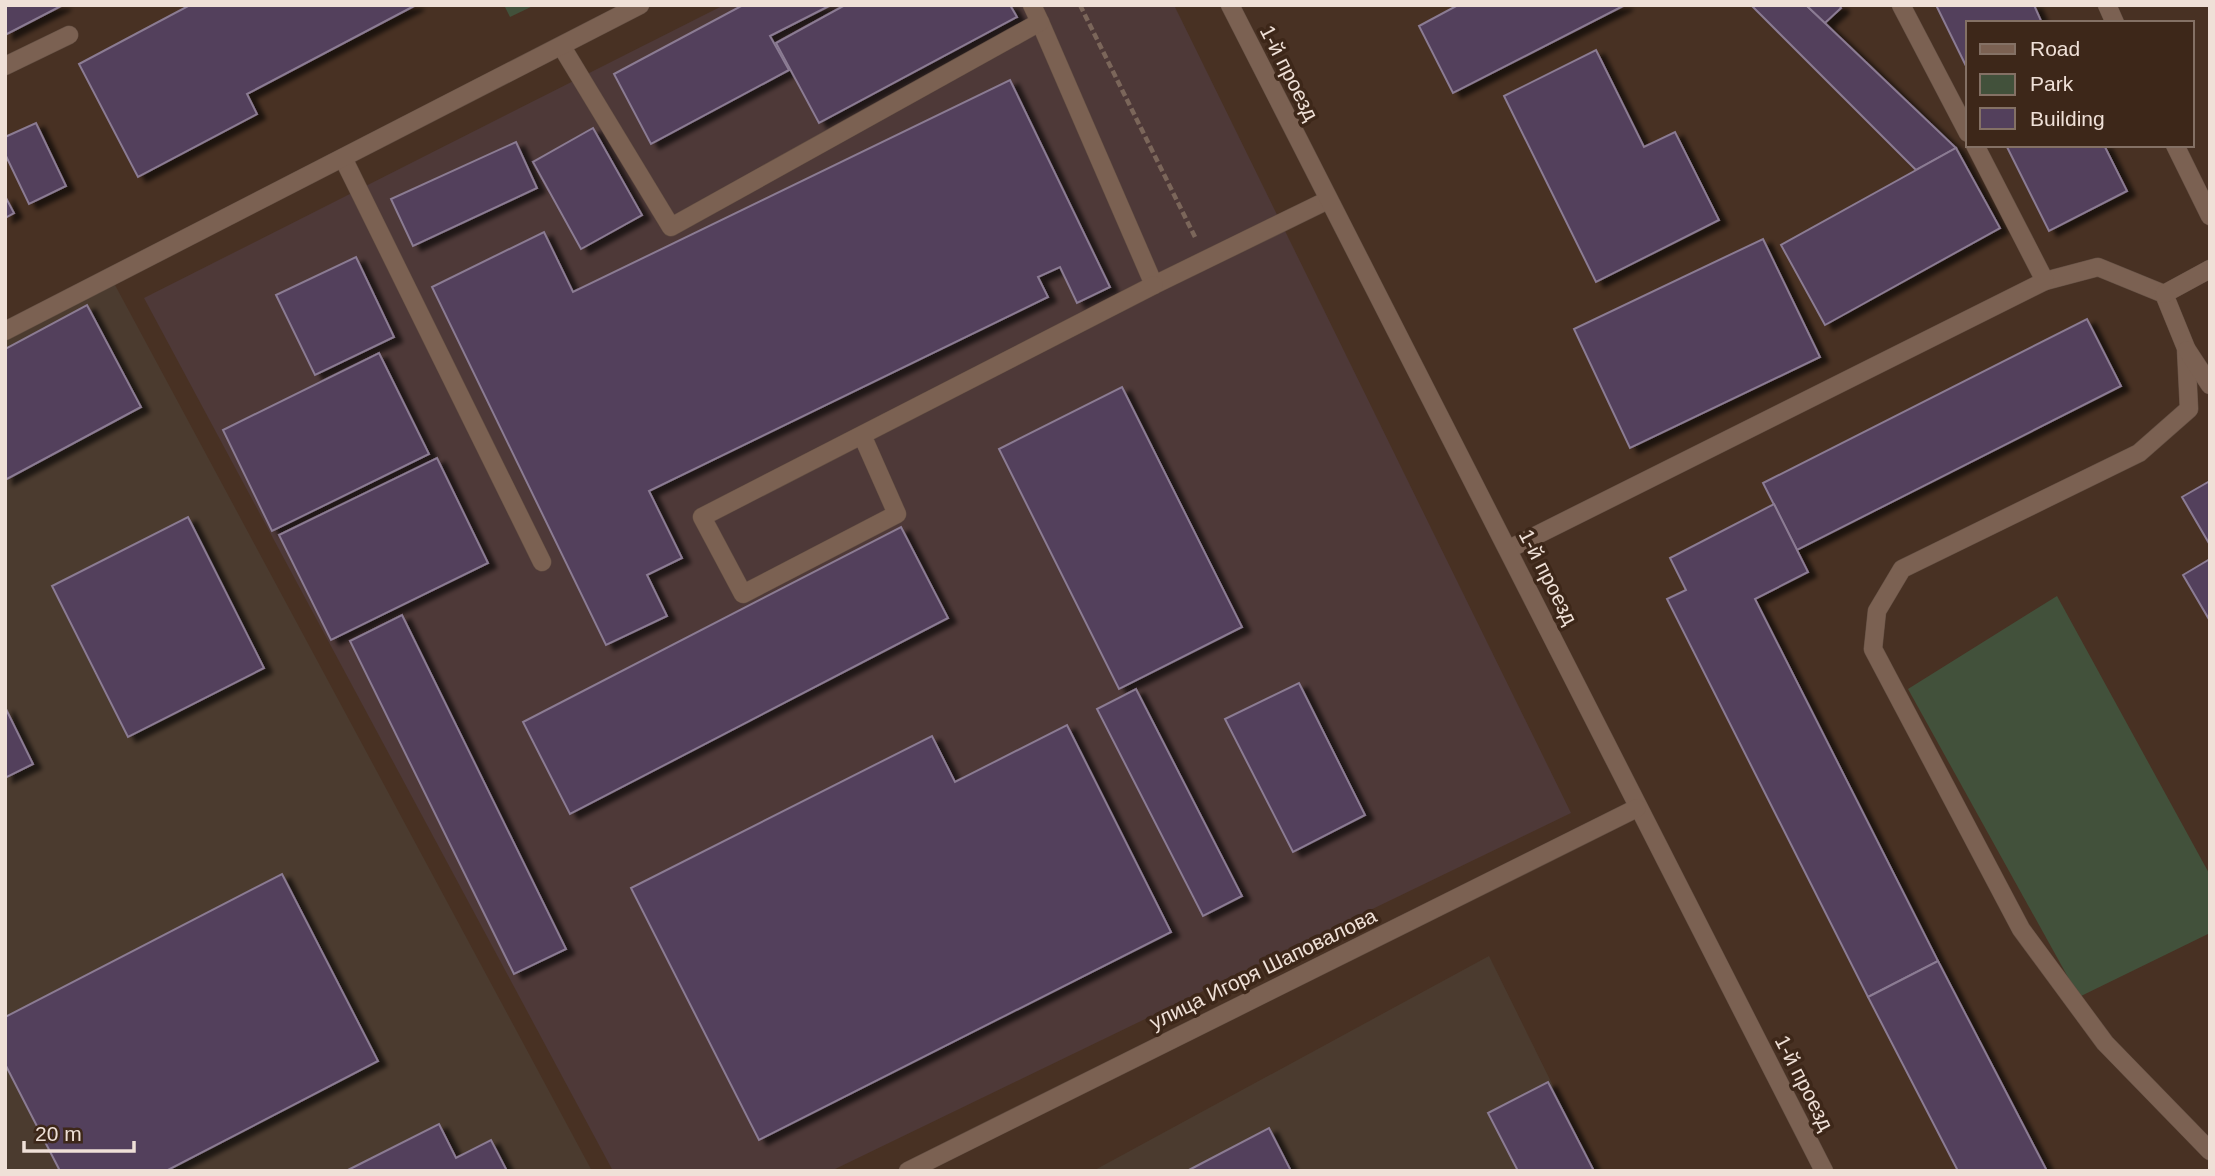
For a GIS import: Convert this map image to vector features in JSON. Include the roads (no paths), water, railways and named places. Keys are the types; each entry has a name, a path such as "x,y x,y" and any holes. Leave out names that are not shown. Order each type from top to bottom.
{"street":[{"path":"5,331 640,5"},
{"path":"1032,5 1154,285"},
{"name":"1-й проезд","path":"1230,5 1824,1171"},
{"path":"1901,5 1966,129"},
{"path":"2106,5 2114,21"},
{"path":"562,47 671,227 1040,22"},
{"path":"5,66 69,35"},
{"path":"1976,147 2045,281"},
{"path":"2176,147 2210,216"},
{"path":"343,158 542,562"},
{"path":"862,435 897,514 743,594 702,517 1154,285 1328,200"},
{"path":"1509,549 2045,281 2098,268 2164,294 2186,348 2210,385"},
{"path":"2164,294 2210,269"},
{"path":"2186,348 2189,409 2139,453 1902,569 1877,611 1873,649 2021,929 2105,1043 2210,1151"},
{"name":"улица Игоря Шаповалова","path":"908,1171 1637,808"}]}
